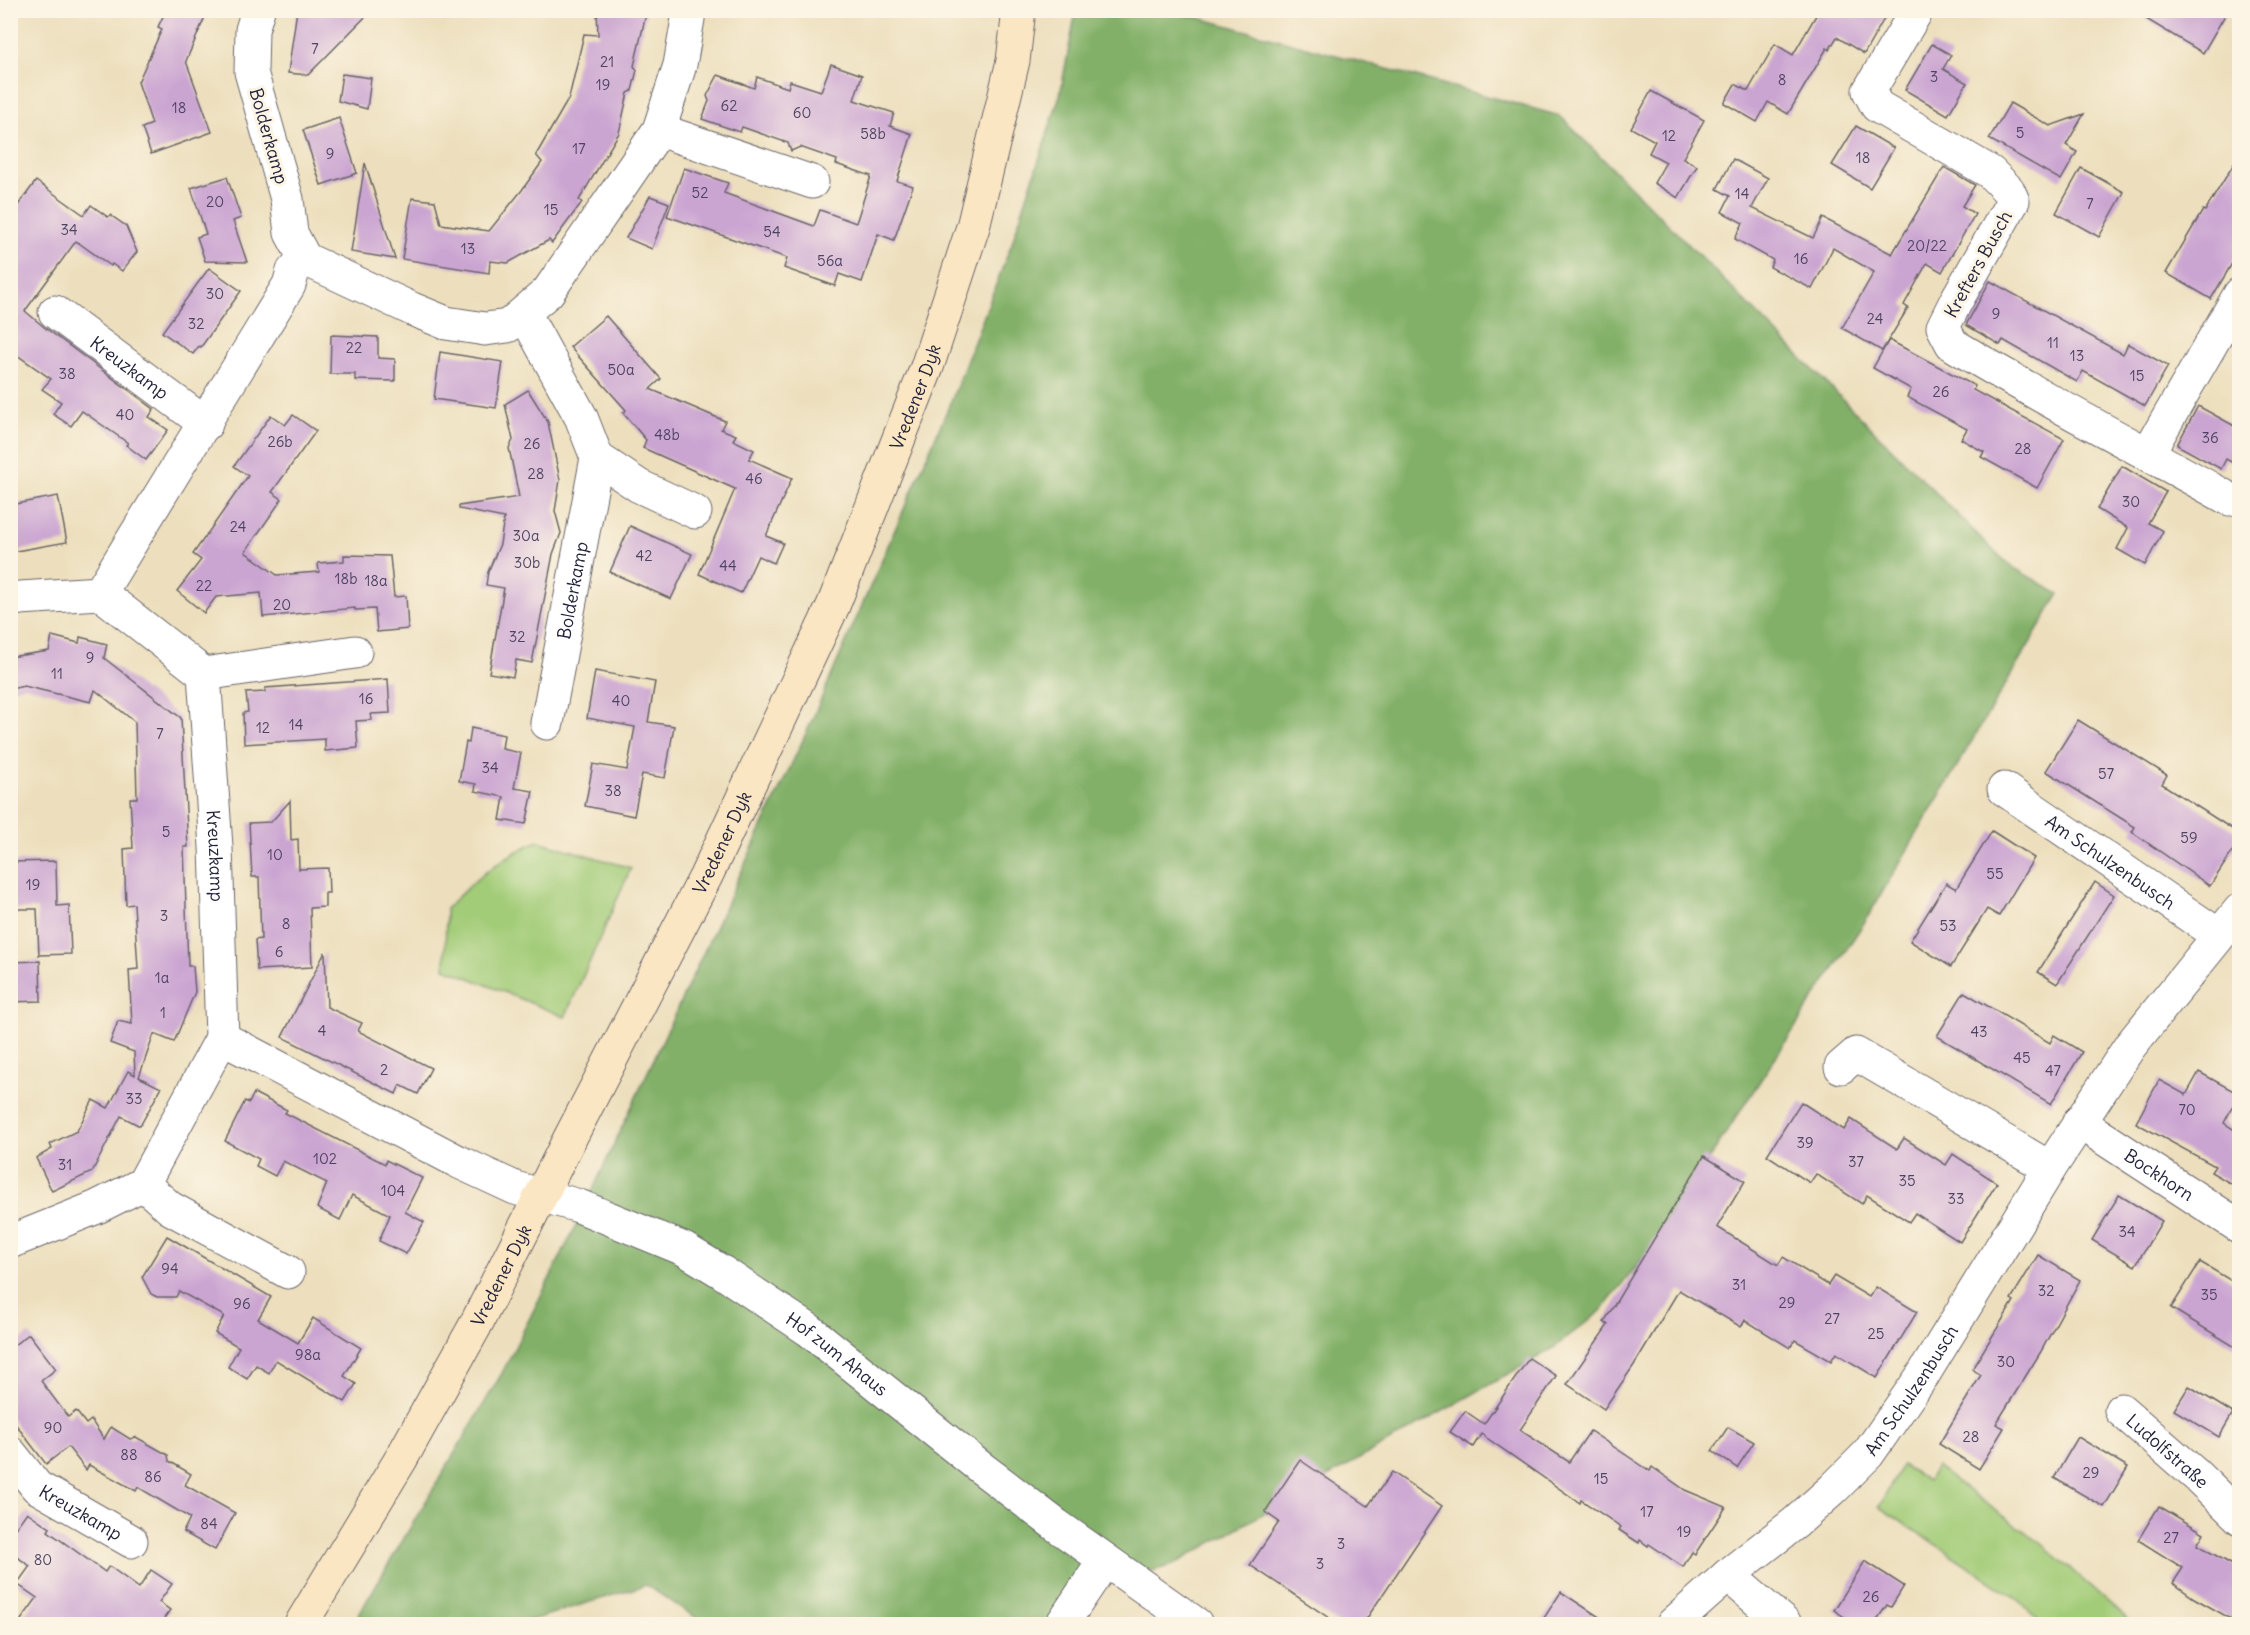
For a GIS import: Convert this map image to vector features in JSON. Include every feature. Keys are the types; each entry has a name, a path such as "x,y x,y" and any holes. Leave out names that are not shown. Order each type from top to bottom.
{"main road":[{"name":"Vredener Dyk","path":"301,1624 401,1460 474,1328 706,876 833,606 927,367 973,228 1012,61 1019,10"}],"street":[{"name":"Bolderkamp","path":"258,10 252,30 251,72 287,200 297,272"},
{"path":"100,593 206,424 297,272 412,309 446,323 485,329 508,326 548,292 659,130 680,65 688,10"},
{"name":"Krefters Busch","path":"1917,10 1869,91 1877,106 1990,172 2008,190 2013,201 1943,327 1952,344 2098,428 2148,453 2229,499"},
{"path":"659,130 812,182"},
{"path":"2148,453 2240,294"},
{"name":"Kreuzkamp","path":"55,312 206,424"},
{"path":"524,313 581,417 597,458 639,486 694,512"},
{"name":"Bolderkamp","path":"547,723 597,458"},
{"path":"10,600 100,593 204,674 354,652"},
{"name":"Kreuzkamp","path":"204,674 216,848 222,1038"},
{"name":"Am Schulzenbusch","path":"2004,789 2218,935"},
{"name":"Am Schulzenbusch","path":"1673,1624 1728,1575 1795,1523 1868,1454 1946,1340 2050,1168 2130,1046 2240,910"},
{"path":"10,1242 98,1207 143,1184 222,1038 459,1162 515,1188 541,1196"},
{"path":"1841,1067 1856,1054 2050,1168"},
{"name":"Bockhorn","path":"2079,1122 2240,1227"},
{"path":"143,1184 170,1208 288,1272"},
{"name":"Hof zum Ahaus","path":"541,1196 579,1206 684,1249 762,1297 809,1330 976,1464 1196,1624"},
{"name":"Ludolfstraße","path":"2121,1410 2196,1475 2240,1518"},
{"name":"Kreuzkamp","path":"10,1454 37,1487 130,1540"},
{"path":"1062,1624 1105,1560"},
{"path":"1728,1575 1785,1624"}],"green space":[{"path":"1076,11 1174,11 1560,116 1998,555 2016,569 2059,594 1867,918 1647,1253 1601,1311 1552,1349 1171,1566 1097,1585 1066,1624 706,1624 646,1585 518,1624 353,1624 501,1375 573,1232 808,729 952,399 1012,243 1060,95"},
{"path":"538,841 631,868 565,1017 445,968 446,909 488,870"},
{"path":"1902,1465 1928,1481 1936,1467 2041,1543 2133,1624 2042,1624 2014,1596 1879,1507"}],"building":[{"path":"166,10 208,10 186,61 212,132 151,154 142,128 152,124 138,82 162,29 158,27"},
{"path":"297,10 372,10 308,75 288,73"},
{"path":"597,10 647,10 634,66 637,70 632,91 628,93 619,133 579,200 582,202 552,243 549,240 508,263 490,261 489,273 402,259 412,198 435,201 441,224 489,231 522,190 542,162 536,155 569,98 584,34 598,35"},
{"path":"1819,10 1889,10 1864,54 1837,37 1829,50 1827,48 1788,114 1768,102 1757,122 1724,103 1735,84 1748,91 1775,44 1793,55"},
{"path":"2131,10 2228,10 2203,53"},
{"path":"1932,44 1951,55 1943,69 1967,83 1948,115 1905,90"},
{"path":"831,64 862,75 854,100 894,113 890,126 912,134 897,181 913,186 894,240 878,234 862,282 839,274 835,286 784,268 787,258 667,216 684,168 728,183 724,193 814,226 820,210 856,223 871,176 836,164 837,160 800,147 791,151 788,143 742,127 740,132 702,119 709,101 707,96 718,75 754,88 757,77 788,88 790,81 821,91"},
{"path":"342,74 371,78 367,109 338,101"},
{"path":"1651,91 1704,120 1683,158 1697,166 1678,198 1654,183 1666,162 1649,153 1655,141 1631,128"},
{"path":"2010,103 2050,126 2084,114 2066,145 2077,152 2061,180 1989,139"},
{"path":"339,118 357,173 321,185 303,130"},
{"path":"1856,126 1894,148 1870,188 1832,165"},
{"path":"2240,154 2240,250 2211,299 2166,273 2203,210 2205,211"},
{"path":"1733,159 1768,178 1752,208 1813,238 1823,218 1892,254 1944,167 1975,185 1962,206 1975,214 1942,272 1927,263 1904,305 1908,308 1882,351 1842,328 1874,272 1833,248 1812,289 1770,267 1773,260 1735,239 1743,223 1722,212 1730,196 1717,189"},
{"path":"365,163 395,259 351,252"},
{"path":"2081,168 2124,192 2099,237 2056,213"},
{"path":"227,177 241,218 233,221 247,262 205,261 197,237 206,234 191,188"},
{"path":"36,181 84,215 91,205 126,226 137,252 122,271 112,264 111,266 76,241 25,311 154,409 149,417 168,430 146,460 126,445 128,443 82,411 71,426 53,414 61,402 42,389 51,379 10,350 10,216"},
{"path":"650,196 669,203 652,249 626,238"},
{"path":"209,268 241,291 201,347 199,346 193,354 162,332"},
{"path":"1990,281 2123,354 2128,344 2168,366 2145,406 2083,371 2077,382 2003,340 2000,345 1966,325"},
{"path":"606,316 661,379 650,389 725,421 721,429 736,435 733,440 754,450 749,459 792,478 766,536 783,543 774,563 758,556 741,593 699,574 735,489 643,448 646,440 623,413 626,410 570,347"},
{"path":"331,335 378,337 378,358 395,359 395,381 355,380 355,374 330,374"},
{"path":"1889,340 1975,386 1973,390 2064,439 2037,488 1981,457 1984,452 1961,439 1967,429 1907,397 1911,389 1873,368"},
{"path":"440,352 503,362 496,408 434,399"},
{"path":"528,390 548,422 560,480 555,511 561,533 553,554 532,663 516,660 513,677 489,673 504,588 486,585 488,572 500,544 504,518 459,509 459,506 519,497 509,448 513,440 505,404"},
{"path":"2198,406 2240,429 2240,467 2226,459 2221,469 2177,445"},
{"path":"271,415 285,425 293,415 316,431 272,492 282,499 245,552 277,575 319,572 318,563 344,561 344,555 390,556 394,597 406,596 408,629 377,632 375,609 355,610 355,608 263,617 261,593 216,597 204,613 177,591 201,560 193,554 248,476 234,466"},
{"path":"2122,466 2166,492 2148,523 2163,531 2145,565 2117,549 2128,528 2097,509"},
{"path":"58,496 67,542 10,552 10,505"},
{"path":"630,526 692,554 671,599 610,572"},
{"path":"52,636 79,643 80,637 107,644 104,658 181,718 188,847 184,847 188,966 193,966 195,992 174,1042 154,1034 139,1077 161,1088 140,1126 121,1116 92,1172 52,1191 36,1158 52,1149 50,1144 77,1131 93,1100 108,1108 128,1071 135,1075 134,1052 110,1043 118,1021 132,1024 129,970 138,969 134,904 126,905 124,849 133,848 130,798 137,798 135,722 95,690 91,702 24,686 10,689 10,657 49,651"},
{"path":"595,671 655,682 648,722 674,726 665,778 642,774 634,816 585,806 593,764 627,770 635,727 587,718"},
{"path":"388,679 390,713 371,714 372,720 356,721 358,748 325,751 325,739 244,744 243,713 248,712 246,693 265,692 265,688"},
{"path":"2078,720 2167,775 2162,784 2240,834 2240,840 2210,886 2132,832 2135,827 2046,771"},
{"path":"471,728 504,735 502,749 521,753 514,788 533,791 526,824 500,820 504,797 475,791 476,784 459,781"},
{"path":"290,801 291,840 298,839 299,869 328,868 329,893 325,893 325,907 310,908 312,967 257,970 255,940 261,939 259,877 252,877 249,823 271,822"},
{"path":"1992,831 2034,858 1999,916 1987,909 1951,967 1910,941 1946,883 1956,889"},
{"path":"56,861 57,906 69,905 71,954 39,955 37,909 10,909 10,862"},
{"path":"2095,882 2114,895 2057,984 2038,972"},
{"path":"325,952 327,1007 362,1023 358,1031 431,1068 418,1094 400,1085 396,1094 282,1037"},
{"path":"40,961 41,1001 10,1002 10,962"},
{"path":"1964,992 2050,1043 2054,1035 2082,1052 2051,1104 1937,1036"},
{"path":"2199,1072 2239,1094 2224,1123 2236,1131 2240,1126 2240,1189 2211,1172 2215,1166 2136,1123 2159,1080 2186,1095"},
{"path":"254,1093 287,1110 285,1113 385,1164 386,1160 422,1178 405,1212 424,1222 406,1254 379,1241 390,1215 352,1195 340,1220 317,1208 327,1183 283,1161 275,1176 256,1166 259,1159 225,1141 245,1101 249,1103"},
{"path":"1801,1102 1844,1130 1851,1119 1897,1149 1904,1138 1946,1165 1953,1154 1997,1183 1960,1242 1915,1213 1909,1222 1867,1195 1862,1204 1816,1174 1810,1183 1767,1155"},
{"path":"1704,1156 1745,1181 1717,1227 1778,1265 1783,1257 1828,1285 1834,1276 1869,1297 1876,1287 1917,1312 1877,1378 1836,1353 1831,1361 1795,1340 1790,1348 1745,1320 1741,1327 1679,1290 1634,1365 1604,1409 1567,1384 1608,1325 1604,1322"},
{"path":"2119,1195 2162,1221 2135,1266 2092,1240"},
{"path":"167,1236 271,1297 258,1319 298,1343 313,1318 361,1348 344,1376 356,1384 345,1402 276,1360 269,1373 256,1365 247,1379 228,1367 239,1347 215,1333 224,1316 179,1291 176,1297 157,1297 151,1294 142,1277"},
{"path":"2038,1255 2080,1280 2040,1353 1996,1424 2004,1428 1979,1469 1939,1444 1981,1375 1972,1369 2014,1301 2011,1299"},
{"path":"2200,1262 2240,1286 2240,1350 2171,1308"},
{"path":"29,1334 56,1369 41,1381 68,1417 76,1411 86,1424 91,1420 104,1439 111,1427 130,1439 136,1437 168,1455 169,1461 191,1474 185,1485 235,1513 215,1550 183,1532 190,1518 138,1487 136,1491 89,1465 86,1470 68,1447 46,1464 10,1417 10,1348"},
{"path":"1529,1358 1556,1376 1520,1430 1569,1462 1590,1431 1650,1471 1652,1467 1685,1490 1726,1507 1695,1554 1692,1552 1683,1567 1649,1544 1648,1546 1640,1540 1639,1543 1619,1530 1621,1527 1581,1500 1580,1503 1481,1434 1473,1447 1450,1432 1465,1411 1484,1424"},
{"path":"2189,1386 2233,1413 2219,1437 2174,1410"},
{"path":"1728,1427 1754,1442 1737,1468 1712,1451"},
{"path":"2078,1437 2128,1467 2104,1507 2054,1478"},
{"path":"1300,1460 1368,1506 1392,1472 1442,1506 1363,1624 1338,1624 1250,1565 1279,1522 1265,1512"},
{"path":"2159,1506 2204,1533 2197,1545 2240,1569 2240,1624 2194,1598 2173,1583 2183,1568 2138,1540"},
{"path":"27,1512 50,1528 48,1531 105,1572 109,1566 139,1588 151,1570 172,1584 159,1602 170,1610 160,1624 18,1624 37,1598 17,1584 30,1566 10,1552 10,1536"},
{"path":"1865,1561 1904,1586 1891,1607 1887,1605 1874,1624 1855,1624 1834,1610"},
{"path":"1561,1592 1610,1624 1540,1624"}]}
